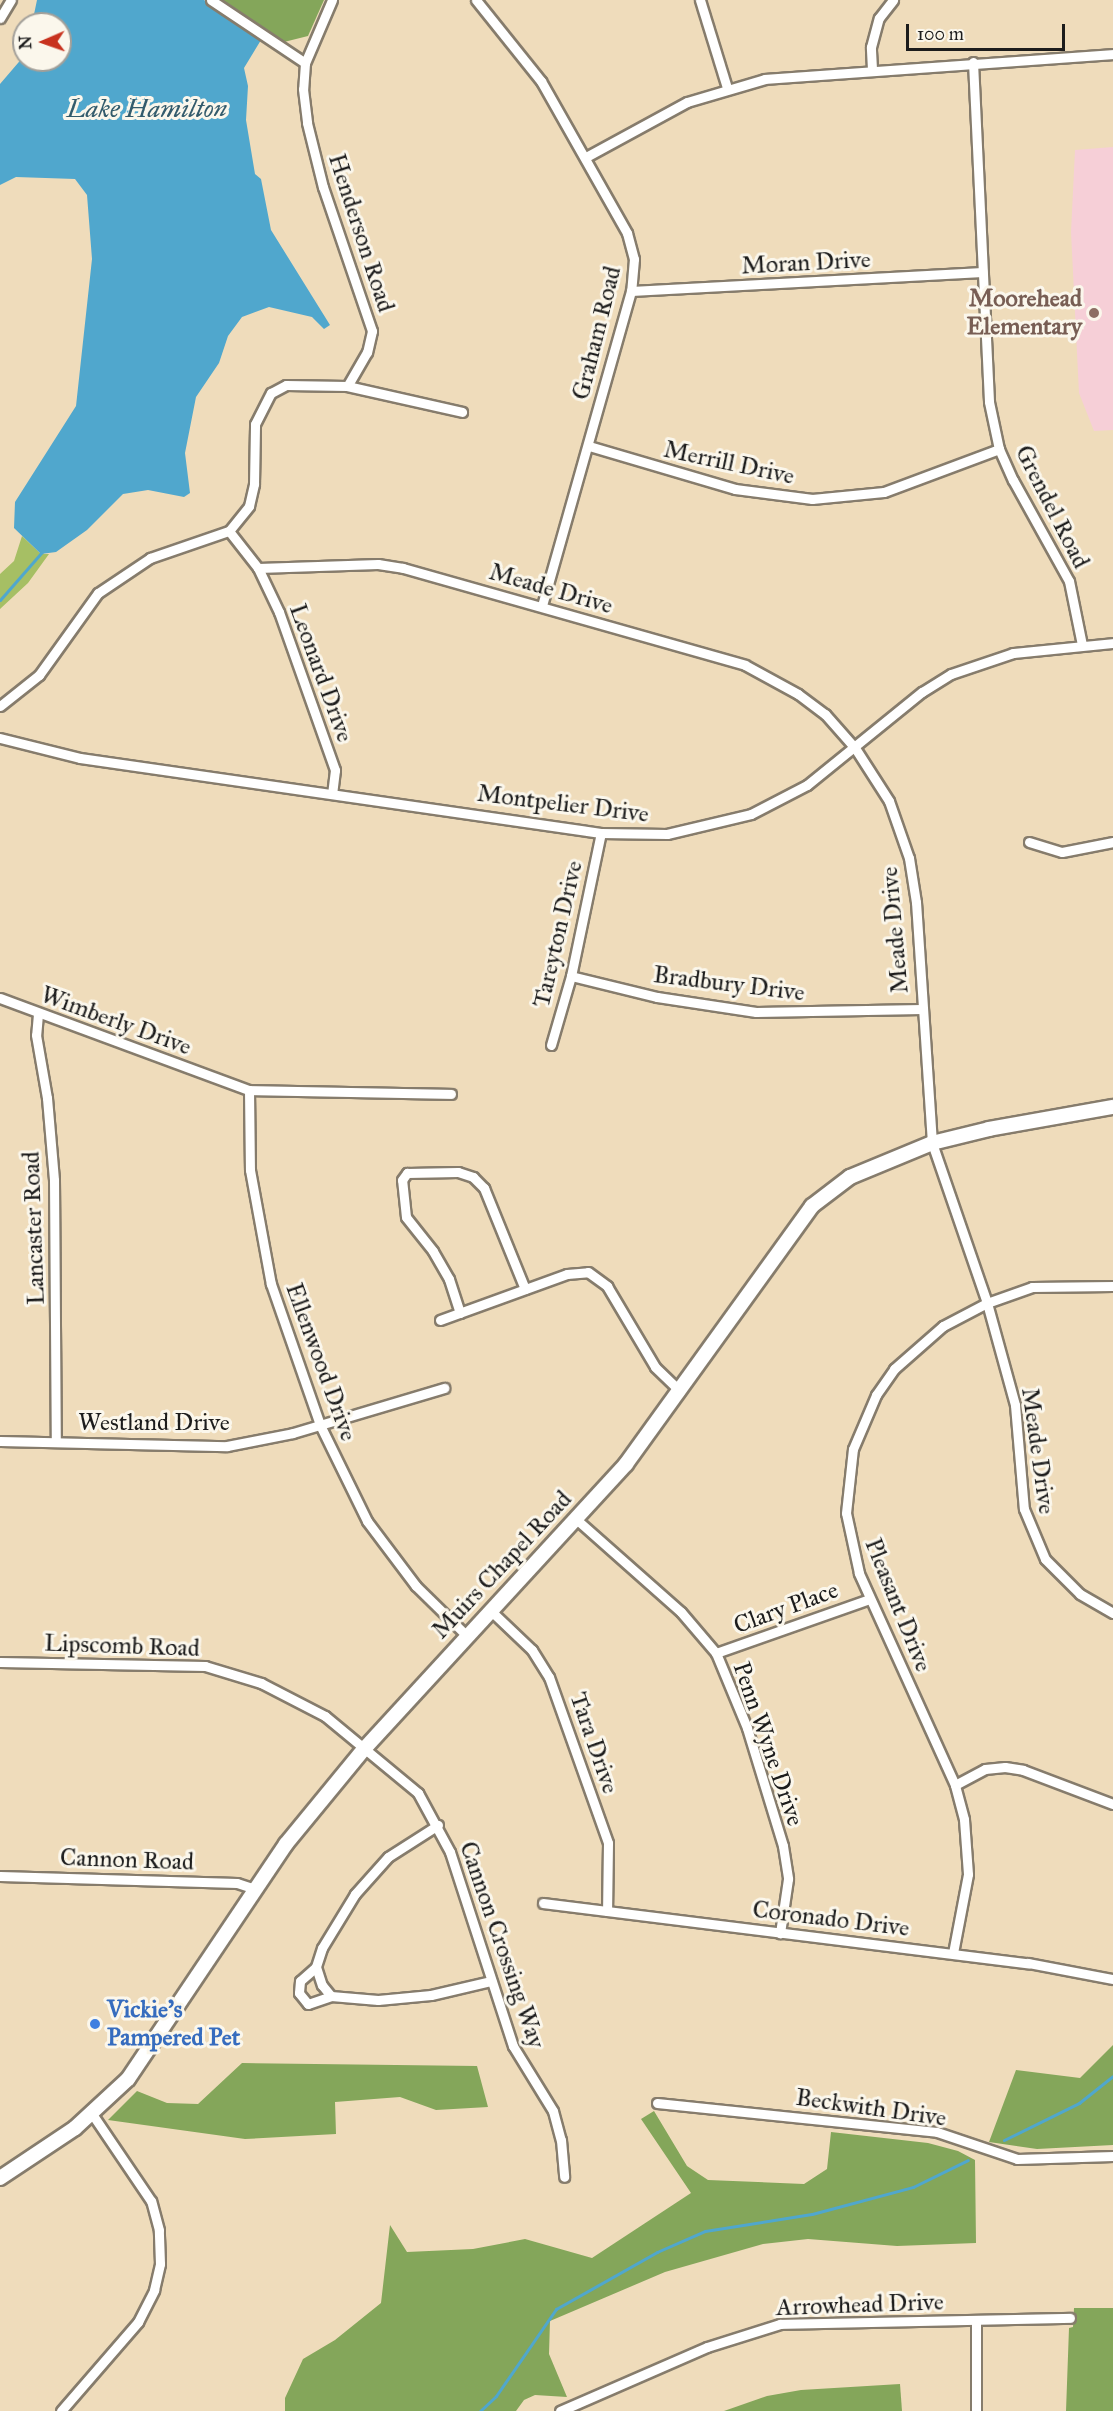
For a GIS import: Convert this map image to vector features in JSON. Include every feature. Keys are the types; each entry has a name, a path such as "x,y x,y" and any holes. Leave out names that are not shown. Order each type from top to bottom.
{"main road":[{"name":"Muirs Chapel Road","path":"0,2178 92,2114 128,2079 252,1888 364,1749 466,1635 626,1464 812,1206 850,1177 932,1143 989,1129 1113,1107"}],"street":[{"path":"0,18 11,0"},
{"path":"211,0 305,63"},
{"name":"Henderson Road","path":"332,0 305,63 307,123 324,187 372,332 367,352 347,386"},
{"name":"Graham Road","path":"476,0 541,81 627,233 634,259 631,291 542,606"},
{"path":"700,0 727,88"},
{"path":"872,69 871,47 879,18 893,0"},
{"path":"586,157 687,102 727,88 804,73 1113,54"},
{"name":"Grendel Road","path":"973,62 989,402 999,449 1069,581 1082,645"},
{"name":"Moran Drive","path":"631,291 982,272"},
{"path":"0,706 39,675 98,593 150,558 229,531 249,506 254,484 255,424 271,393 286,385 347,386 462,412"},
{"name":"Merrill Drive","path":"589,446 735,489 812,499 884,492 999,449"},
{"path":"229,531 258,568"},
{"name":"Meade Drive","path":"258,568 378,564 542,606 745,664 816,707 855,747 889,801 909,858 916,902 932,1143 987,1303 1018,1425 1024,1509 1031,1532 1045,1559 1080,1594 1113,1612"},
{"name":"Leonard Drive","path":"258,568 279,612 335,770 332,793"},
{"name":"Montpelier Drive","path":"0,738 80,759 601,833 667,834 751,814 807,785 922,692 951,674 1012,653 1113,643"},
{"name":"Tareyton Drive","path":"551,1045 571,976 601,833"},
{"path":"1029,842 1062,852 1113,842"},
{"name":"Bradbury Drive","path":"571,976 657,997 756,1012 922,1009"},
{"name":"Wimberly Drive","path":"0,998 38,1014 249,1090"},
{"name":"Lancaster Road","path":"38,1014 36,1035 47,1098 54,1180 56,1441"},
{"path":"249,1090 451,1095"},
{"name":"Ellenwood Drive","path":"249,1090 250,1170 271,1284 320,1425 367,1521 416,1586 466,1635"},
{"path":"460,1313 449,1279 433,1251 406,1217 402,1180 407,1173 458,1172 472,1177 484,1188 525,1289"},
{"path":"440,1320 567,1274 588,1272 607,1287 654,1367 680,1392"},
{"name":"Pleasant Drive","path":"953,1953 964,1901 968,1849 955,1785 869,1599 850,1543 846,1513 853,1449 863,1420 894,1369 943,1326 987,1303 1032,1287 1113,1286"},
{"name":"Westland Drive","path":"0,1441 227,1446 320,1425 444,1388"},
{"name":"Penn Wyne Drive","path":"576,1519 681,1612 716,1653 747,1728 783,1846 788,1879 780,1933"},
{"name":"Clary Place","path":"716,1653 869,1599"},
{"name":"Tara Drive","path":"490,1610 532,1650 549,1677 608,1843 607,1911"},
{"name":"Lipscomb Road","path":"0,1662 206,1666 261,1683 306,1704 364,1749"},
{"name":"Cannon Crossing Way","path":"364,1749 418,1793 438,1825 513,2046 553,2111 561,2140 564,2177"},
{"path":"955,1785 985,1769 1005,1767 1023,1770 1113,1803"},
{"path":"438,1825 388,1857 355,1894 322,1948 316,1967 300,1981 298,1994 308,2004 331,1996 378,2000 431,1995 491,1981"},
{"name":"Cannon Road","path":"0,1876 237,1883 252,1888"},
{"name":"Coronado Drive","path":"543,1903 953,1953 1113,1979"},
{"path":"316,1967 322,1985 331,1996"},
{"name":"Beckwith Drive","path":"657,2103 937,2132 1017,2159 1113,2156"},
{"path":"61,2411 138,2322 154,2290 160,2264 159,2230 151,2201 92,2114"},
{"name":"Arrowhead Drive","path":"560,2411 707,2347 780,2324 1070,2318"},
{"path":"976,2320 976,2411"}],"shaded area":[{"name":"Moorehead Elementary","path":"1113,147 1113,430 1094,431 1079,393 1071,232 1075,150"}],"green space":[{"path":"220,0 324,0 308,36 280,43"},
{"path":"22,536 41,554 49,554 28,583 0,609 0,574 14,561"},
{"path":"1113,2045 1113,2145 1037,2149 989,2142 1016,2070 1080,2078"},
{"path":"242,2063 477,2066 488,2107 436,2110 400,2097 335,2102 336,2134 245,2139 108,2120 137,2091 167,2103 198,2104"},
{"path":"654,2111 687,2166 708,2180 804,2184 827,2169 831,2132 928,2143 958,2151 975,2160 976,2243 897,2246 808,2239 763,2244 665,2272 550,2321 549,2354 567,2397 535,2395 524,2400 516,2411 285,2411 285,2398 303,2359 335,2340 381,2303 390,2225 407,2252 473,2249 525,2239 592,2258 691,2193 641,2119"},
{"path":"1074,2308 1113,2308 1113,2411 1066,2411 1069,2328 1073,2327"},
{"path":"900,2384 902,2411 724,2411 767,2396 801,2390"}],"water":[{"name":"Lake Hamilton","path":"37,0 204,0 261,40 244,68 248,86 246,120 255,174 261,179 271,230 330,325 324,329 312,317 269,307 242,317 228,336 219,363 196,397 185,453 190,493 184,497 148,490 123,494 87,530 56,552 41,554 14,528 15,502 76,406 92,259 87,195 75,179 16,177 0,185 0,84 12,70 12,72 72,72 72,12 34,12"}],"waterway":[{"path":"0,600 42,552"},
{"path":"1004,2140 1079,2103 1113,2076"},
{"path":"480,2411 496,2396 556,2309 657,2252 705,2231 812,2214 913,2187 968,2160"}],"place":[{"name":"Moorehead Elementary","path":"1094,313"},
{"name":"Vickie's Pampered Pet","path":"95,2024"}]}
